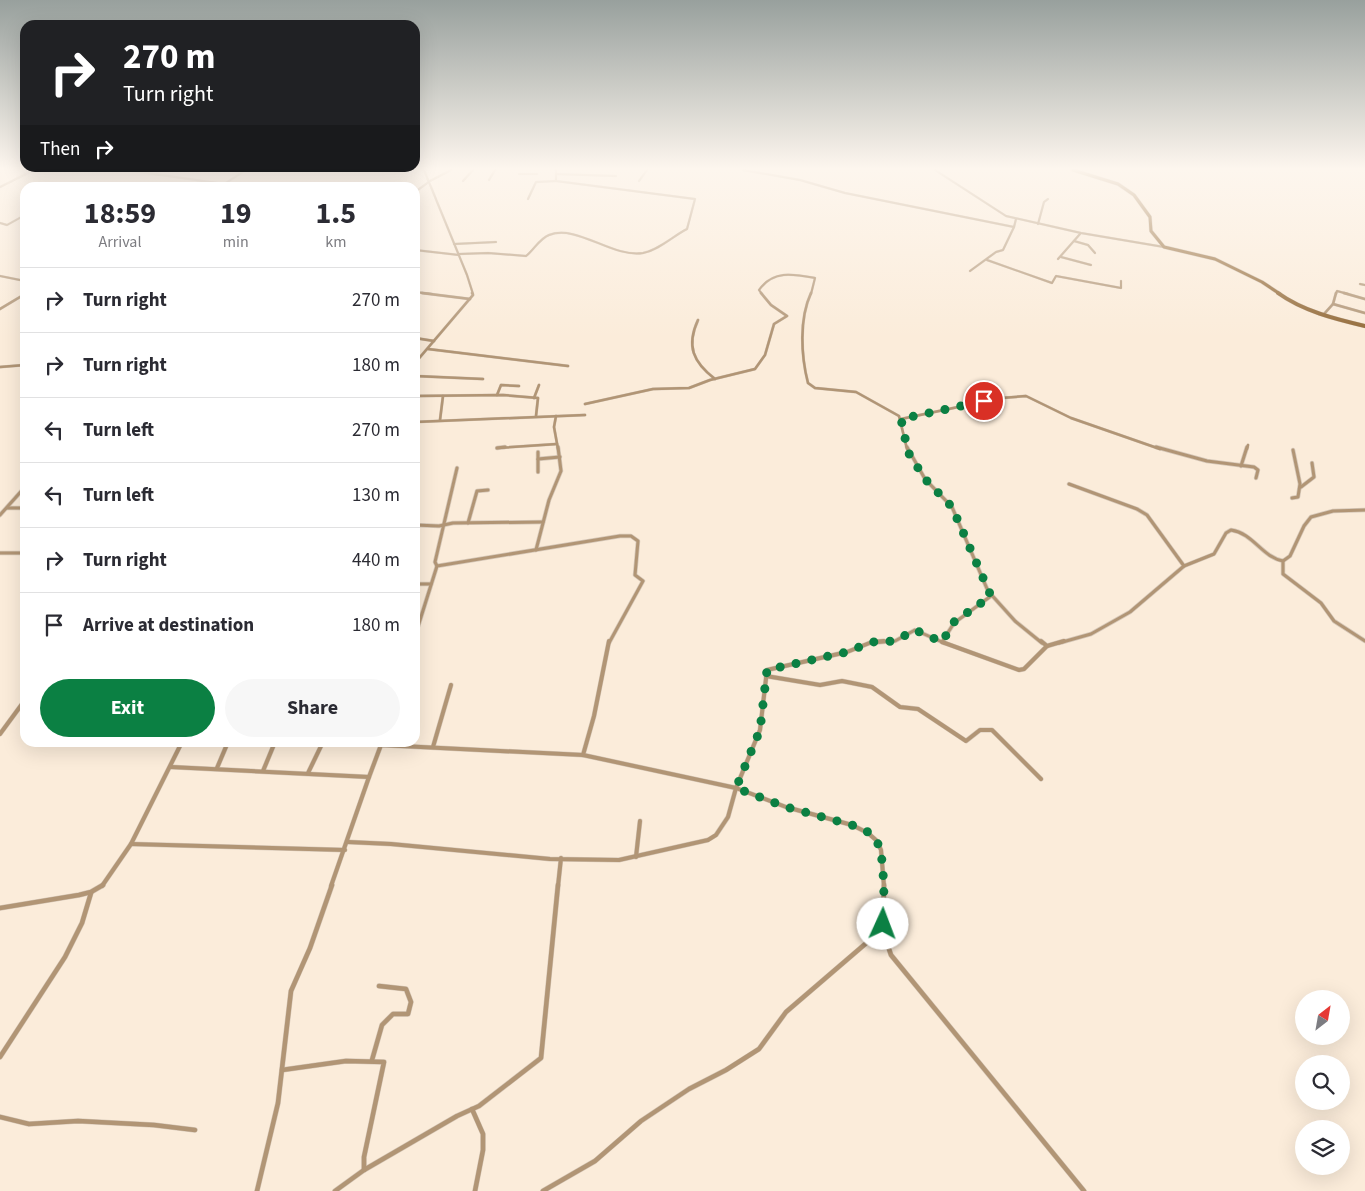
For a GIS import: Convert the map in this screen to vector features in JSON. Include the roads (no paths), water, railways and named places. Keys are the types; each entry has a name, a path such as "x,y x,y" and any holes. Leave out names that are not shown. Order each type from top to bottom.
{"street":[{"path":"420,357 473,295 473,290 447,226"},
{"path":"420,250 459,254 488,253 526,256 548,235 559,232 635,254 644,253 687,229 688,226"},
{"path":"970,271 996,252 1003,250 1014,227 1007,226"},
{"path":"1046,226 1164,247 1215,259 1262,282 1291,302 1338,320 1365,326"},
{"path":"1151,226 1151,231 1164,247"},
{"path":"1081,233 1059,258 1091,265"},
{"path":"1074,241 1087,245 1095,253"},
{"path":"454,244 496,242"},
{"path":"987,260 1052,284 1056,276 1121,288 1121,281"},
{"path":"585,404 653,389 688,388 755,369 765,355 774,324 787,316 771,305 759,290 769,278 778,274 815,278 816,283 808,299 803,354 808,383 814,388 856,392 888,409 901,419 908,452 925,479 952,507 991,596 1036,639 1048,646"},
{"path":"0,276 20,279"},
{"path":"1360,284 1365,285"},
{"path":"1324,314 1333,304 1337,291 1365,299"},
{"path":"420,293 470,300"},
{"path":"0,309 20,297"},
{"path":"1333,304 1365,313"},
{"path":"698,320 691,334 693,351 702,370 715,379"},
{"path":"420,339 434,341"},
{"path":"428,349 568,366"},
{"path":"0,367 20,365"},
{"path":"420,376 483,379"},
{"path":"497,395 501,385 519,386"},
{"path":"534,398 539,385"},
{"path":"420,397 497,395 538,398 536,416"},
{"path":"440,420 443,396"},
{"path":"901,419 984,401 1026,396 1034,398 1071,418 1172,453 1207,462 1257,468 1256,478"},
{"path":"420,422 585,415"},
{"path":"536,550 549,500 561,471 554,427 556,416"},
{"path":"496,448 557,444"},
{"path":"1241,466 1248,445"},
{"path":"1292,498 1298,497 1300,488 1293,450"},
{"path":"538,452 538,472"},
{"path":"538,459 560,457"},
{"path":"1300,488 1314,477 1312,463"},
{"path":"420,620 437,566 435,562 457,468"},
{"path":"1069,484 1138,509 1147,515 1184,566"},
{"path":"468,523 477,491 488,490"},
{"path":"0,516 20,493"},
{"path":"7,508 20,508"},
{"path":"1365,510 1320,513 1309,519 1301,530 1291,555 1283,561 1282,571 1283,574 1321,603 1334,621 1365,641"},
{"path":"420,525 543,522"},
{"path":"348,842 561,858 618,860 708,840 716,835 728,817 736,788 760,730 767,670 847,652 872,642 895,641 915,630 942,642 1020,670 1024,669 1048,646 1091,634 1130,612 1184,566 1214,554 1226,533 1235,530 1275,558 1283,561"},
{"path":"437,566 620,536 631,536 638,541 635,575 643,581 610,639 594,716 583,755"},
{"path":"0,553 20,553"},
{"path":"420,584 431,584"},
{"path":"942,642 954,622 991,596"},
{"path":"766,676 820,685 842,681 872,687 900,707 918,709 966,740 980,730 992,730 1041,779"},
{"path":"434,748 451,684"},
{"path":"0,734 20,707"},
{"path":"0,908 91,892 102,886 112,875 131,844 180,747"},
{"path":"217,768 226,747"},
{"path":"263,771 273,747"},
{"path":"308,774 321,747"},
{"path":"257,1191 278,1103 291,991 310,948 380,747"},
{"path":"420,747 583,755 736,788 786,807 852,825 868,832 881,850 884,885 883,931 891,955 1084,1191"},
{"path":"171,767 369,777"},
{"path":"636,857 640,821"},
{"path":"131,844 345,850"},
{"path":"335,1191 364,1170 479,1106 541,1058 561,858"},
{"path":"0,1057 65,957 82,923 91,892"},
{"path":"543,1191 595,1161 634,1126 672,1099 759,1049 786,1012 878,933 883,931"},
{"path":"372,1060 382,1025 393,1014 408,1014 411,1002 406,989 379,986"},
{"path":"282,1070 332,1062 372,1060 384,1062 364,1157 364,1170"},
{"path":"472,1109 482,1134 483,1150 475,1191"},
{"path":"0,1117 29,1124 78,1121 154,1125 195,1130"}]}
